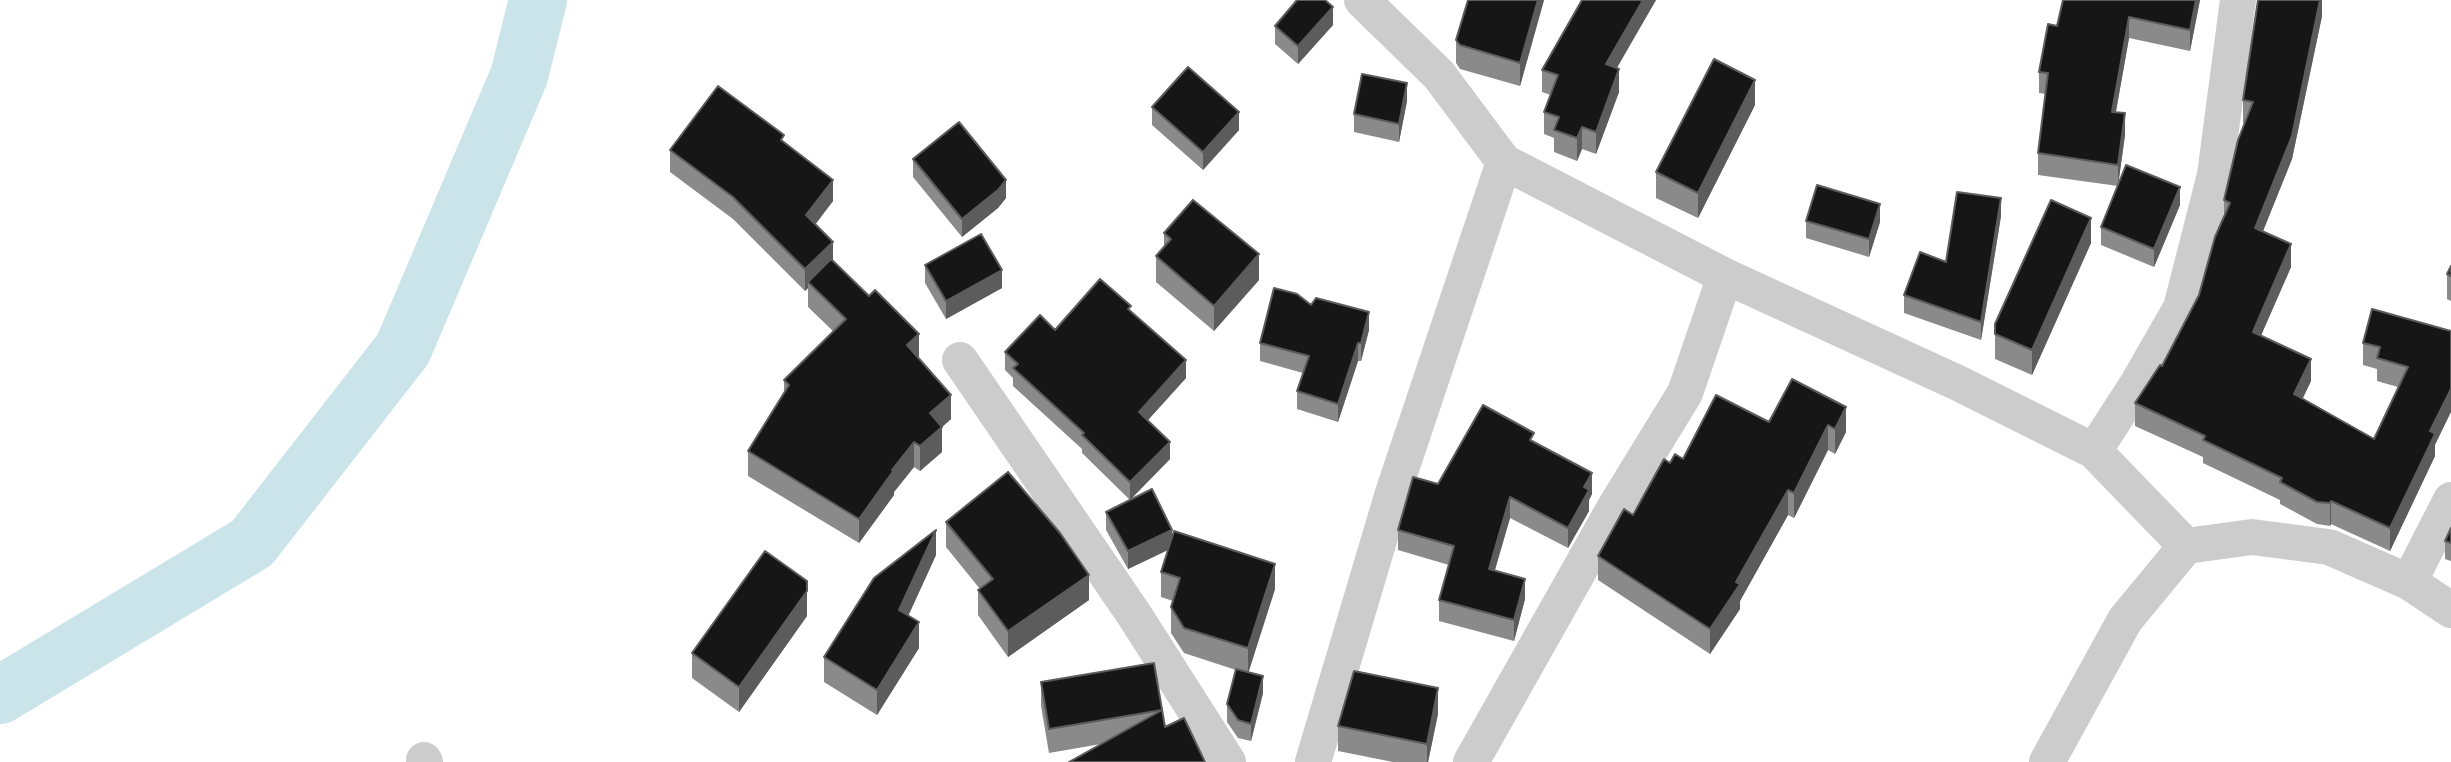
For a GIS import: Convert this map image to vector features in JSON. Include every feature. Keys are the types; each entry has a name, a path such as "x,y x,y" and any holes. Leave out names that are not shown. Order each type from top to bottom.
{"street":[{"path":"1362,0 1439,75 1504,162 1725,276 1958,383 2094,451 2186,546"},
{"path":"2094,451 2181,308 2215,175 2238,0"},
{"path":"1313,762 1393,493 1504,162"},
{"path":"1471,762 1615,507 1685,393 1725,276"},
{"path":"960,360 1135,616 1228,762"},
{"path":"2409,582 2451,500"},
{"path":"2047,762 2125,620 2186,546 2252,537 2329,547 2409,582 2451,610"}],"building":[{"path":"1297,0 1325,0 1333,7 1298,46 1275,26"},
{"path":"1468,0 1538,0 1520,63 1460,45 1456,40"},
{"path":"1582,0 1643,0 1606,64 1619,69 1596,132 1582,127 1577,138 1554,130 1559,117 1544,112 1558,75 1542,70"},
{"path":"2063,0 2196,0 2190,30 2129,17 2112,112 2125,113 2118,165 2038,153 2048,73 2039,72 2048,24 2057,26"},
{"path":"2258,0 2320,0 2292,136 2255,228 2291,244 2253,332 2311,359 2294,394 2374,439 2408,367 2377,358 2380,347 2363,343 2372,309 2451,331 2451,389 2430,431 2435,434 2390,528 2331,501 2317,502 2280,482 2282,478 2203,440 2205,436 2135,403 2162,366 2199,295 2215,237 2230,203 2224,200 2238,140 2253,102 2243,100"},
{"path":"1714,59 1755,80 1698,193 1656,172"},
{"path":"1188,67 1239,112 1203,152 1152,107"},
{"path":"1362,74 1407,83 1399,124 1354,114"},
{"path":"718,86 784,135 781,140 833,180 806,215 833,242 805,269 733,197 670,150"},
{"path":"959,122 1006,180 962,219 913,159"},
{"path":"2126,165 2180,187 2154,249 2101,227"},
{"path":"1817,185 1880,204 1869,239 1806,221"},
{"path":"1957,192 2001,198 1981,322 1904,295 1920,252 1946,262"},
{"path":"1193,200 1259,254 1214,306 1156,256 1171,239 1164,233"},
{"path":"2051,200 2091,218 2032,350 1995,334 1995,324"},
{"path":"981,234 1002,270 946,301 925,265"},
{"path":"831,259 869,296 875,290 919,334 907,345 951,395 930,413 942,427 920,446 914,442 859,519 748,451 789,385 784,380 846,319 808,282"},
{"path":"1100,279 1131,306 1128,309 1186,360 1139,412 1170,442 1130,482 1082,435 1084,433 1013,368 1018,364 1005,352 1040,315 1055,330"},
{"path":"1274,288 1297,294 1311,305 1316,298 1369,312 1338,404 1297,391 1309,356 1260,343"},
{"path":"1792,379 1846,407 1835,429 1828,425 1794,493 1788,490 1736,582 1740,584 1710,629 1598,556 1624,509 1633,515 1664,459 1670,463 1675,454 1683,459 1716,395 1769,422"},
{"path":"1483,405 1534,433 1530,440 1592,473 1584,487 1589,490 1568,528 1510,497 1489,569 1525,579 1514,620 1439,600 1454,546 1398,530 1413,477 1438,484"},
{"path":"1008,472 1060,533 1089,575 1008,631 978,590 993,579 946,522"},
{"path":"1152,489 1172,530 1128,551 1106,512"},
{"path":"2451,528 2451,543 2445,541"},
{"path":"936,530 899,610 919,622 877,690 824,657 874,578"},
{"path":"1174,531 1275,564 1248,648 1184,628 1171,607 1180,578 1161,572"},
{"path":"765,551 807,581 807,591 739,687 692,653"},
{"path":"1154,663 1165,727 1184,718 1205,762 1069,762 1162,710 1049,729 1041,682"},
{"path":"1236,669 1263,676 1251,724 1238,720 1227,704"},
{"path":"1354,671 1438,688 1427,744 1338,726"}],"waterway":[{"path":"0,695 252,543 403,349 519,76 538,0"}]}
